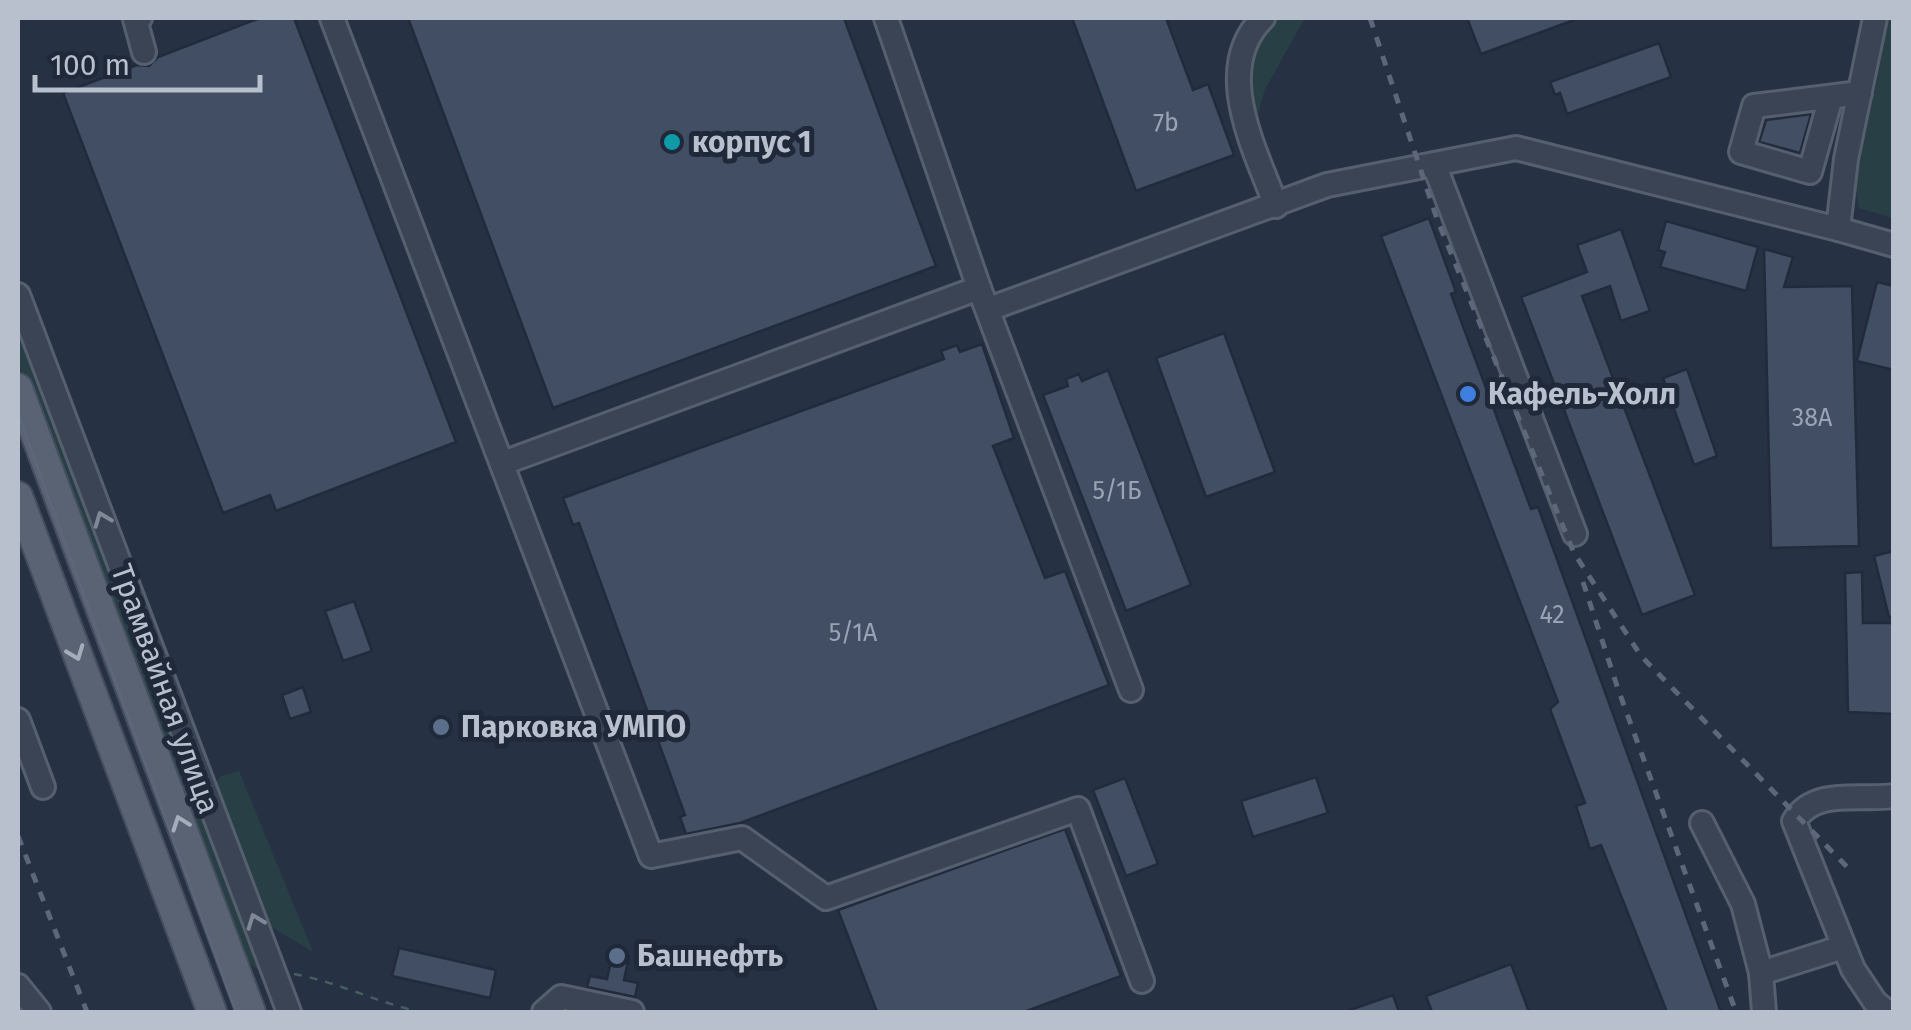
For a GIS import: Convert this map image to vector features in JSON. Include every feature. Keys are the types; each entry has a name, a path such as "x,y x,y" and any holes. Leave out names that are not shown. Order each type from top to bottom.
{"main road":[{"name":"Трамвайная улица","path":"18,388 251,1012"},
{"path":"18,496 212,1012"}],"street":[{"path":"140,18 135,19 144,52"},
{"path":"332,18 650,856 742,838 826,898 1078,809 1142,981"},
{"path":"886,18 984,298 1131,690"},
{"path":"1263,18 1244,54 1238,89 1242,113 1276,206"},
{"path":"1838,228 1846,159 1875,18"},
{"path":"1831,96 1860,93"},
{"path":"503,463 984,298 1276,206 1327,185 1516,148 1894,244"},
{"path":"1434,164 1575,534"},
{"path":"18,295 289,1012"},
{"path":"18,720 43,787"},
{"path":"1888,1012 1864,986 1843,947 1794,822 1797,815 1816,802 1866,794 1894,796"},
{"path":"1702,824 1743,904 1760,973 1764,1012"},
{"path":"1760,973 1843,947"},
{"path":"18,986 39,1012"},
{"path":"544,1012 560,997 632,1012"}],"path":[{"path":"273,970 319,978 382,1004 421,1012"}],"green space":[{"path":"1268,18 1305,18 1265,89 1256,122 1245,73"},
{"path":"1887,18 1893,18 1893,218 1859,208 1854,178 1878,77"},
{"path":"18,322 261,971 243,954 225,914 18,363"},
{"path":"239,771 313,952 262,921 212,787 221,776"}],"building":[{"path":"260,18 294,18 456,442 276,511 270,495 223,513 63,93 137,65 149,66 158,57"},
{"name":"корпус 1","path":"408,18 844,18 936,266 553,408"},
{"path":"1072,18 1166,18 1193,90 1208,84 1234,155 1136,191"},
{"path":"1467,18 1577,18 1577,19 1481,54"},
{"path":"1659,43 1671,77 1567,114 1560,93 1555,95 1550,82"},
{"path":"1811,114 1800,153 1759,142 1766,120"},
{"path":"1429,218 1456,292 1451,294 1531,509 1538,507 1721,1012 1667,1012 1601,845 1590,849 1576,806 1585,803 1550,709 1558,702 1381,236"},
{"path":"1666,221 1758,247 1746,291 1660,267 1665,252 1658,250"},
{"path":"1621,229 1650,311 1621,321 1610,286 1582,296 1695,595 1642,615 1521,297 1587,272 1577,245"},
{"path":"1764,249 1793,257 1784,287 1852,286 1859,546 1771,548"},
{"path":"1877,282 1894,286 1894,370 1857,361"},
{"path":"1224,333 1275,472 1206,497 1156,358"},
{"path":"982,344 1014,438 993,446 1045,578 1065,571 1109,685 740,823 686,834 680,817 685,815 579,523 573,525 563,498 944,359 941,351 957,345 960,352"},
{"path":"1687,369 1717,456 1694,465 1663,378"},
{"path":"1108,370 1191,585 1126,611 1043,395 1068,386 1066,379 1079,374 1082,381"},
{"path":"1894,551 1894,617 1889,617 1874,556"},
{"path":"1862,572 1863,623 1894,623 1894,714 1848,712 1845,573"},
{"path":"354,601 372,651 343,661 325,611"},
{"path":"303,687 311,712 290,719 282,695"},
{"path":"1316,777 1328,813 1253,837 1241,801"},
{"path":"1125,778 1158,864 1126,876 1093,790"},
{"path":"1065,829 1121,976 1024,1012 877,1012 838,910"},
{"path":"399,948 496,970 490,998 392,976"},
{"path":"613,952 629,956 624,980 638,983 635,997 587,987 590,976 607,979"},
{"path":"1511,964 1529,1012 1432,1012 1426,996"},
{"path":"1393,995 1399,1012 1347,1012 1347,1011"}],"tram line":[{"path":"18,414 236,1012"}],"railway":[{"path":"1370,18 1437,219 1574,553 1641,656 1853,873"},
{"path":"1583,582 1736,1012"},
{"path":"18,836 87,1012"}],"place":[{"name":"корпус 1","path":"672,142"},
{"name":"Кафель-Холл","path":"1468,394"},
{"name":"Парковка УМПО","path":"441,727"},
{"name":"Башнефть","path":"617,956"}]}
